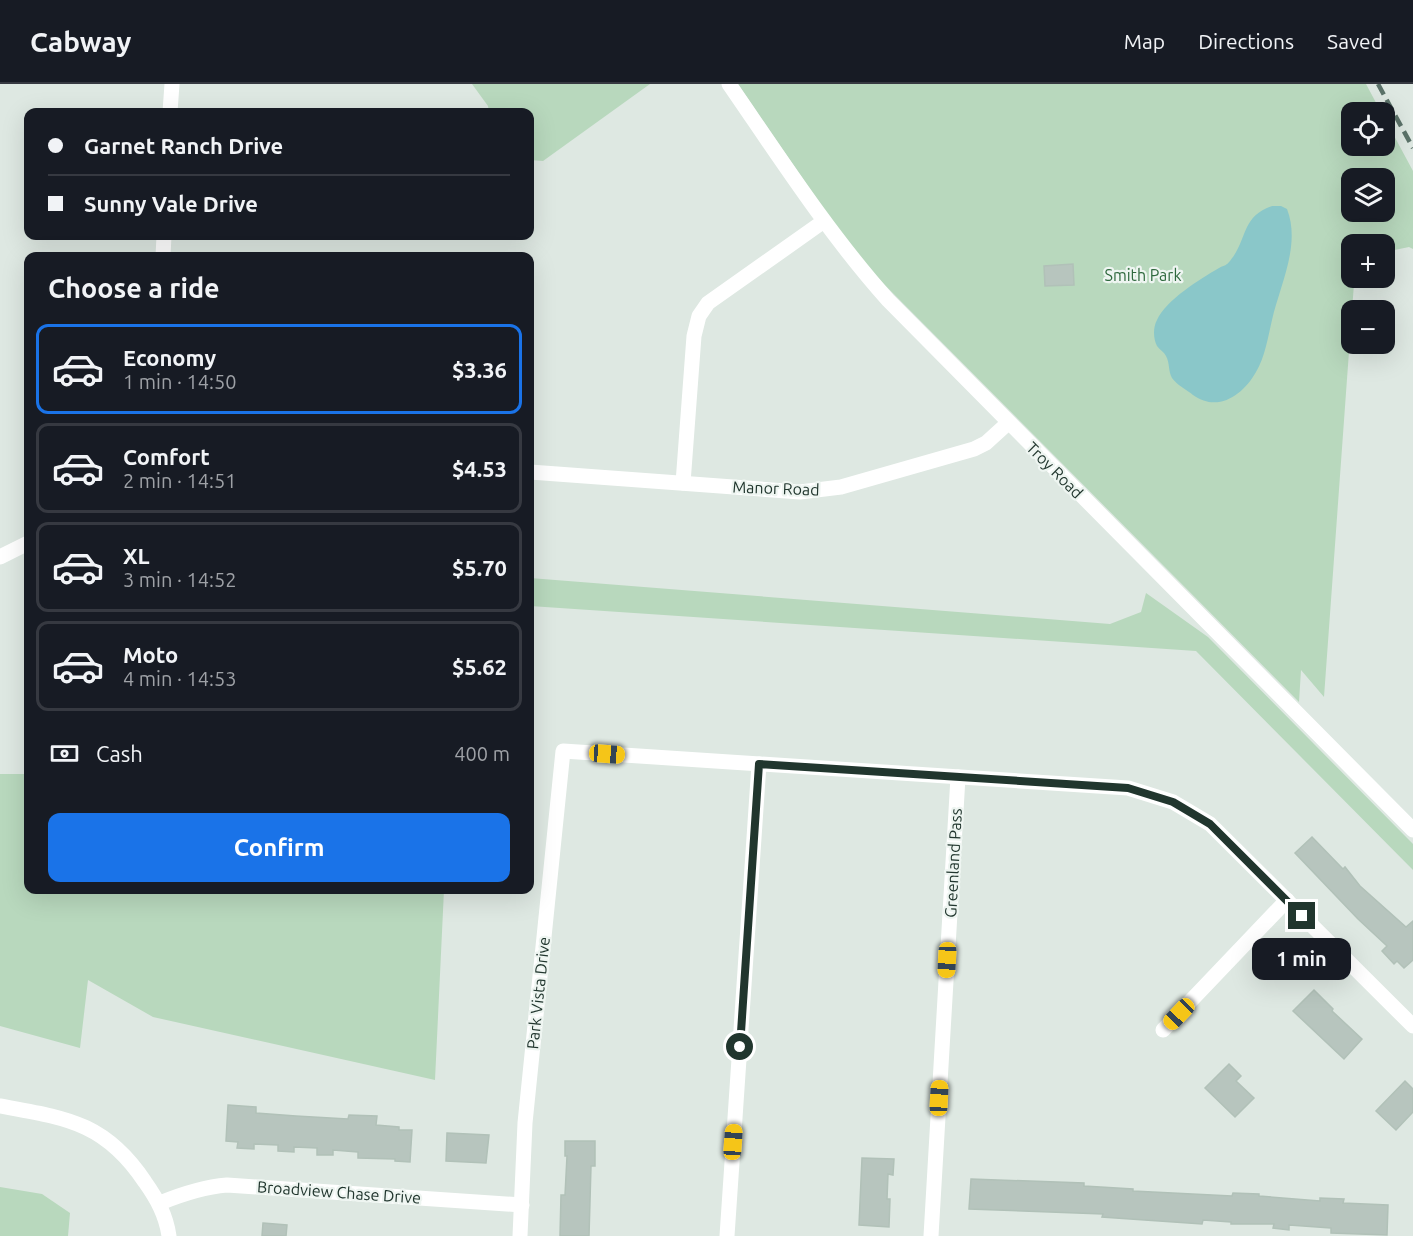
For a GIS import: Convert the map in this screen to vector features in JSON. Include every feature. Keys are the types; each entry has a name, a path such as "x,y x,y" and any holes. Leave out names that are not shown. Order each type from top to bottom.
{"street":[{"path":"170,108 172,84"},
{"name":"Troy Road","path":"729,84 824,221 882,293 1008,423 1413,830"},
{"path":"683,483 694,336 699,316 708,303 824,221"},
{"name":"Manor Road","path":"534,471 800,492 831,489 974,449 986,443 1008,423"},
{"path":"0,557 24,545"},
{"name":"Park Vista Drive","path":"520,1236 525,1124 563,751 759,764"},
{"path":"727,1236 759,764 1128,788 1173,802 1210,824 1413,1026"},
{"name":"Greenland Pass","path":"931,1236 957,777"},
{"path":"1163,1030 1287,900"},
{"path":"0,1106 75,1122 99,1133 134,1166 160,1203 168,1236"},
{"name":"Broadview Chase Drive","path":"160,1203 209,1186 227,1185 522,1204"}],"green space":[{"path":"472,84 650,84 543,161 534,160 534,108 488,108"},
{"name":"Smith Park","path":"738,84 1366,84 1376,102 1341,102 1341,156 1395,156 1395,138 1413,171 1413,249 1409,247 1395,250 1395,234 1341,234 1341,288 1354,288 1353,300 1341,300 1341,354 1349,354 1324,697 1301,670 1299,702 855,255"},
{"path":"534,578 1110,624 1141,612 1146,593 1208,637 1413,844 1413,870 1196,651 534,606"},
{"path":"0,774 24,774 24,894 444,894 435,1080 153,1017 88,980 80,1048 0,1026"},
{"path":"0,1187 42,1194 70,1213 68,1236 0,1236"}],"water":[{"path":"1272,206 1287,209 1292,237 1288,265 1262,360 1251,380 1237,394 1220,402 1202,400 1172,378 1167,359 1156,343 1154,333 1156,323 1161,312 1184,291 1228,263 1238,249 1250,221 1262,210"}],"building":[{"path":"1073,264 1074,285 1045,286 1044,266"},
{"path":"1312,837 1343,869 1345,867 1360,886 1406,927 1413,921 1413,960 1404,968 1397,961 1394,964 1382,951 1387,946 1295,853"},
{"path":"1314,990 1333,1009 1332,1011 1362,1039 1344,1059 1293,1011"},
{"path":"1229,1064 1241,1076 1236,1081 1254,1098 1235,1117 1205,1088"},
{"path":"1405,1081 1413,1089 1413,1112 1396,1130 1376,1111"},
{"path":"228,1105 256,1107 256,1113 296,1116 348,1119 349,1115 377,1116 376,1125 412,1130 410,1162 395,1161 395,1159 358,1158 358,1152 333,1150 333,1155 317,1155 317,1148 294,1147 294,1152 278,1151 278,1145 254,1144 254,1149 237,1148 238,1142 226,1141"},
{"path":"447,1133 489,1135 486,1163 446,1161"},
{"path":"565,1141 595,1141 595,1166 591,1166 589,1236 560,1236 561,1195 565,1195 567,1156 565,1156"},
{"path":"862,1158 894,1159 893,1175 888,1174 889,1227 859,1225"},
{"path":"971,1179 1084,1183 1084,1186 1133,1189 1133,1191 1232,1196 1233,1193 1259,1194 1259,1196 1320,1201 1320,1198 1344,1199 1343,1203 1388,1205 1387,1235 1331,1233 1331,1228 1289,1225 1289,1230 1273,1228 1274,1224 1231,1224 1231,1222 1203,1220 1202,1224 1102,1217 1103,1214 969,1209"},
{"path":"263,1223 287,1225 286,1236 262,1236"}],"railway":[{"path":"1378,84 1413,148"}],"route":[{"path":"740,1047 759,764 1128,788 1173,802 1210,824 1302,916"}]}
